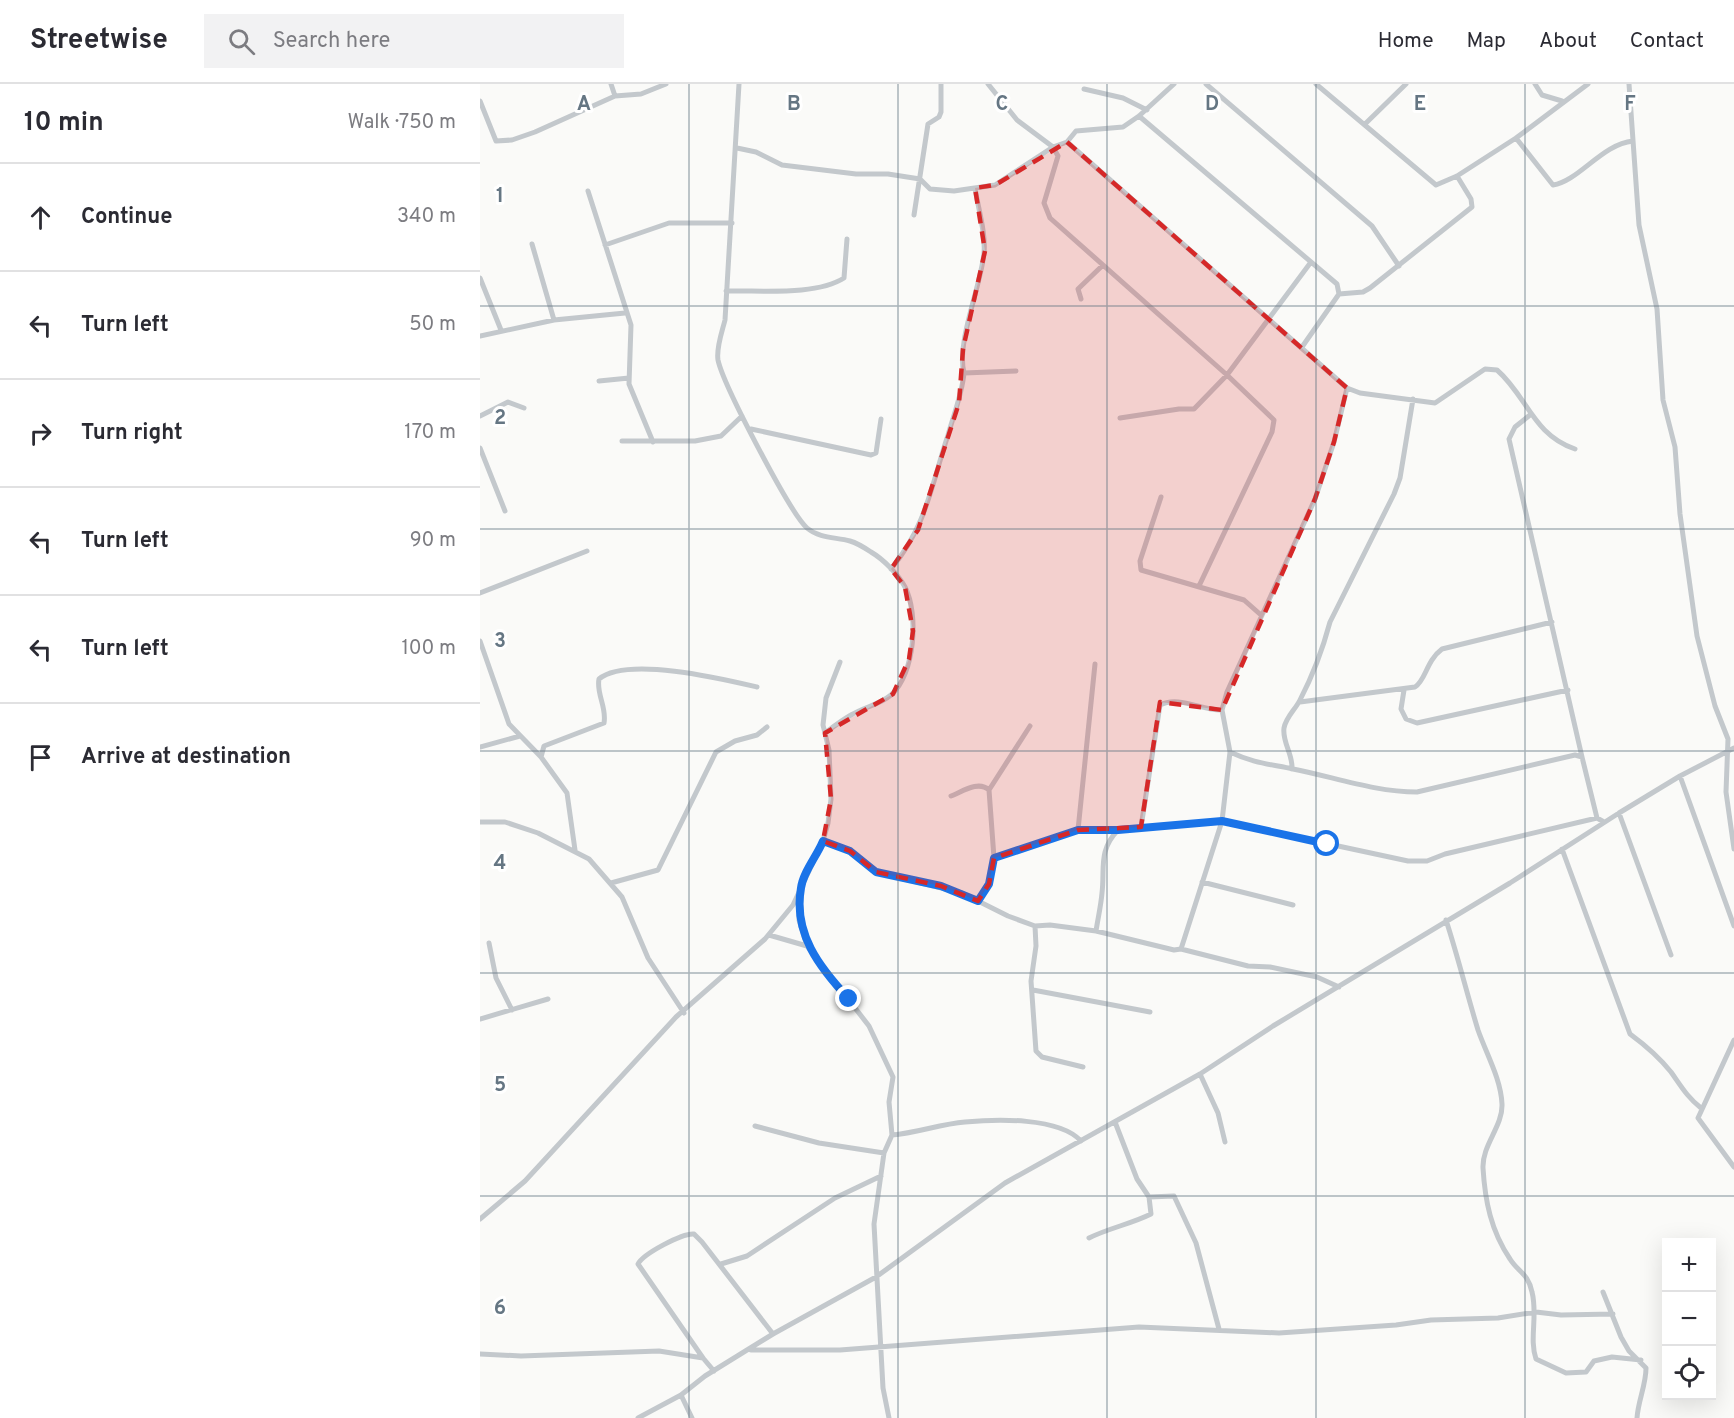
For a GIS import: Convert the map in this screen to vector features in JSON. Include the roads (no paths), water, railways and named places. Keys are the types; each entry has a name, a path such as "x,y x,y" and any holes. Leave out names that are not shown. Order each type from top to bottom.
{"street":[{"path":"611,84 615,96"},
{"path":"480,100 492,135 496,141 503,141 535,132 615,96 641,94 666,84"},
{"path":"739,84 725,320 718,358 724,378 742,416 806,527 815,534 851,541 872,553 891,569 905,586 912,609 914,631 909,659 903,679 893,694 877,704 852,714 825,733"},
{"path":"914,215 920,179 922,146 927,124 939,117 942,112 941,84"},
{"path":"988,84 1017,120 1053,147 1058,156 1044,203 1045,211 1050,218 1272,416 1275,426 1199,586"},
{"path":"737,148 756,152 782,165 920,179 930,189 954,191 975,188 995,185 1053,147 1066,142 1076,131 1109,130 1123,127 1147,110 1174,84"},
{"path":"1206,84 1372,226 1399,266"},
{"path":"1316,84 1436,185 1457,176 1516,138 1588,84"},
{"path":"1365,124 1406,84"},
{"path":"1535,84 1542,95 1563,101"},
{"path":"1629,84 1639,225 1657,309 1663,400 1675,447 1691,600 1715,706 1731,749 1726,792 1734,849"},
{"path":"1084,89 1123,99 1147,110"},
{"path":"1139,116 1337,284 1339,294 1302,347"},
{"path":"1516,138 1553,185 1606,151 1623,142 1634,141"},
{"path":"1066,142 1347,388 1360,393 1435,403 1467,379 1485,369 1492,369 1504,376 1530,415 1561,444 1575,449"},
{"path":"1339,294 1363,292 1472,207 1471,198 1457,176"},
{"path":"891,569 908,548 918,530 920,518 931,497 959,403 964,373 963,349 985,250 975,188"},
{"path":"588,191 625,313 631,325 629,378 653,442"},
{"path":"605,245 669,223 732,223"},
{"path":"726,291 798,289 835,284 844,278 847,239"},
{"path":"532,244 554,320"},
{"path":"1120,418 1194,409 1227,375 1311,262"},
{"path":"1081,299 1078,289 1104,266"},
{"path":"480,278 501,330"},
{"path":"480,336 554,320 625,313"},
{"path":"964,373 1016,371"},
{"path":"599,381 629,378"},
{"path":"1181,949 1222,821 1230,752 1222,710 1227,692 1315,499 1334,442 1347,388"},
{"path":"1292,769 1284,728 1300,702 1330,622 1394,494 1402,468 1413,399"},
{"path":"480,416 508,402 524,408"},
{"path":"1530,415 1515,427 1509,439 1597,818"},
{"path":"622,441 695,441 721,436 742,416"},
{"path":"751,429 871,456 876,453 881,419"},
{"path":"480,448 505,511"},
{"path":"1161,497 1140,566 1145,572 1244,600 1261,615"},
{"path":"480,593 587,550"},
{"path":"1300,702 1404,690 1420,684 1431,658 1442,649 1552,622"},
{"path":"480,641 509,724 541,756 567,794 575,850"},
{"path":"480,1219 525,1181 676,1017 684,1013 769,935 793,905 823,841 831,799 829,750 825,733 826,698 840,662"},
{"path":"1078,830 1095,664"},
{"path":"541,756 544,746 604,723 604,709 597,684 604,674 632,670 673,671 757,687"},
{"path":"1404,690 1401,709 1406,719 1417,723 1568,690"},
{"path":"1141,827 1160,705 1191,703 1210,711 1222,710"},
{"path":"611,883 658,870 716,752 735,741 757,735 767,726"},
{"path":"978,901 989,884 994,858 988,790 1030,726"},
{"path":"480,747 520,736"},
{"path":"638,1418 681,1395 773,1334 876,1277 1005,1183 1200,1074 1604,822 1680,776 1731,749"},
{"path":"1230,752 1253,764 1292,769 1322,778 1400,792 1417,792 1575,755 1582,758"},
{"path":"1680,776 1734,926"},
{"path":"951,796 977,785 985,786 988,790"},
{"path":"1619,813 1671,955"},
{"path":"994,858 1078,830 1118,830 1222,821 1408,861 1426,861 1445,854 1597,818 1604,822"},
{"path":"480,822 505,822 575,850 589,859 622,897 648,958 684,1013"},
{"path":"1096,931 1102,890 1101,864 1109,839 1118,830"},
{"path":"823,841 850,851 876,872 941,886 1035,926 1050,925 1096,931 1248,966 1270,967 1317,977 1339,987"},
{"path":"1562,849 1630,1034 1650,1049 1671,1072 1685,1095 1701,1108"},
{"path":"1202,882 1293,905"},
{"path":"801,886 799,920 807,946 859,1011 878,1041 892,1071 893,1085 889,1102 892,1135 884,1154 875,1206 880,1347 889,1418"},
{"path":"1446,920 1502,1105 1500,1118 1489,1140 1483,1165 1491,1222 1511,1261 1522,1270 1532,1289 1536,1312 1532,1347 1536,1359 1566,1373 1586,1372 1594,1361 1612,1357 1641,1360"},
{"path":"1035,926 1033,990 1037,1055 1083,1067"},
{"path":"769,935 807,946"},
{"path":"489,943 496,978 512,1010"},
{"path":"1033,990 1150,1012"},
{"path":"480,1019 548,999"},
{"path":"1734,1040 1698,1118 1734,1167"},
{"path":"1200,1074 1218,1113 1225,1142"},
{"path":"892,1135 964,1122 1018,1121 1055,1127 1073,1133 1081,1141"},
{"path":"1089,1238 1110,1227 1138,1221 1151,1214 1149,1197 1137,1179 1115,1122"},
{"path":"755,1126 819,1143 884,1154"},
{"path":"721,1264 747,1256 835,1198 881,1176"},
{"path":"1149,1197 1174,1196 1196,1243 1218,1329"},
{"path":"714,1371 638,1264 649,1254 686,1233 694,1234 721,1264 738,1291 773,1334"},
{"path":"1603,1292 1629,1351 1641,1360 1646,1368 1646,1378 1638,1402 1637,1418"},
{"path":"751,1350 880,1347 1139,1327 1279,1333 1396,1325 1431,1320 1498,1318 1536,1312 1561,1315 1613,1314"},
{"path":"480,1354 521,1356 659,1351 703,1358"},
{"path":"681,1395 692,1418"}]}
